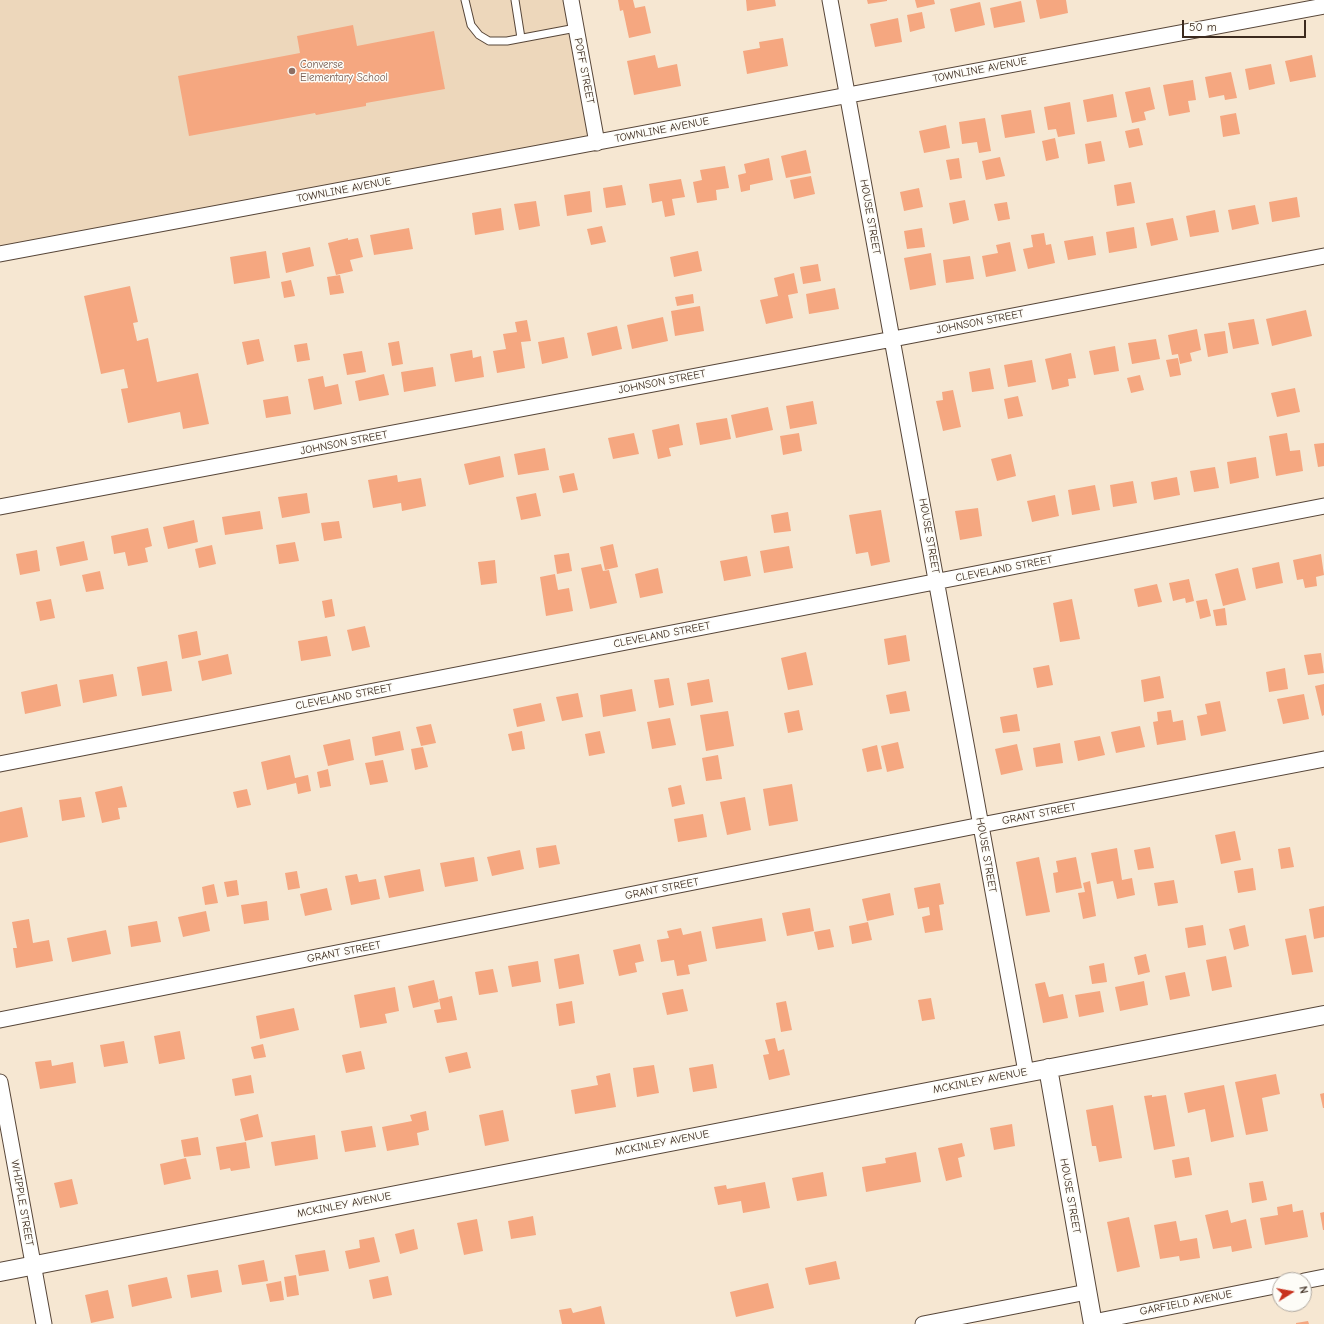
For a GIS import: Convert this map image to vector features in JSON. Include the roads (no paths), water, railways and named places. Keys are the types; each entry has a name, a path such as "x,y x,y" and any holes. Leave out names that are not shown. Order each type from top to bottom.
{"street":[{"name":"POFF STREET","path":"571,0 597,143"},
{"name":"HOUSE STREET","path":"830,0 1026,1072"},
{"name":"TOWNLINE AVENUE","path":"0,254 1324,6"},
{"name":"JOHNSON STREET","path":"0,507 1324,256"},
{"name":"CLEVELAND STREET","path":"0,764 1324,506"},
{"name":"GRANT STREET","path":"0,1020 1324,759"},
{"name":"MCKINLEY AVENUE","path":"0,1272 1324,1014"},
{"name":"HOUSE STREET","path":"1048,1068 1093,1323"},
{"name":"WHIPPLE STREET","path":"0,1082 44,1324"},
{"path":"1312,1279 1324,1277"},
{"name":"GARFIELD AVENUE","path":"1093,1323 1272,1287"},
{"path":"923,1324 1087,1292"}],"lane":[{"path":"465,0 471,25 479,35 489,41 507,41 576,28"},
{"path":"515,0 521,38"}],"place":[{"name":"Converse Elementary School","path":"292,71"}]}
